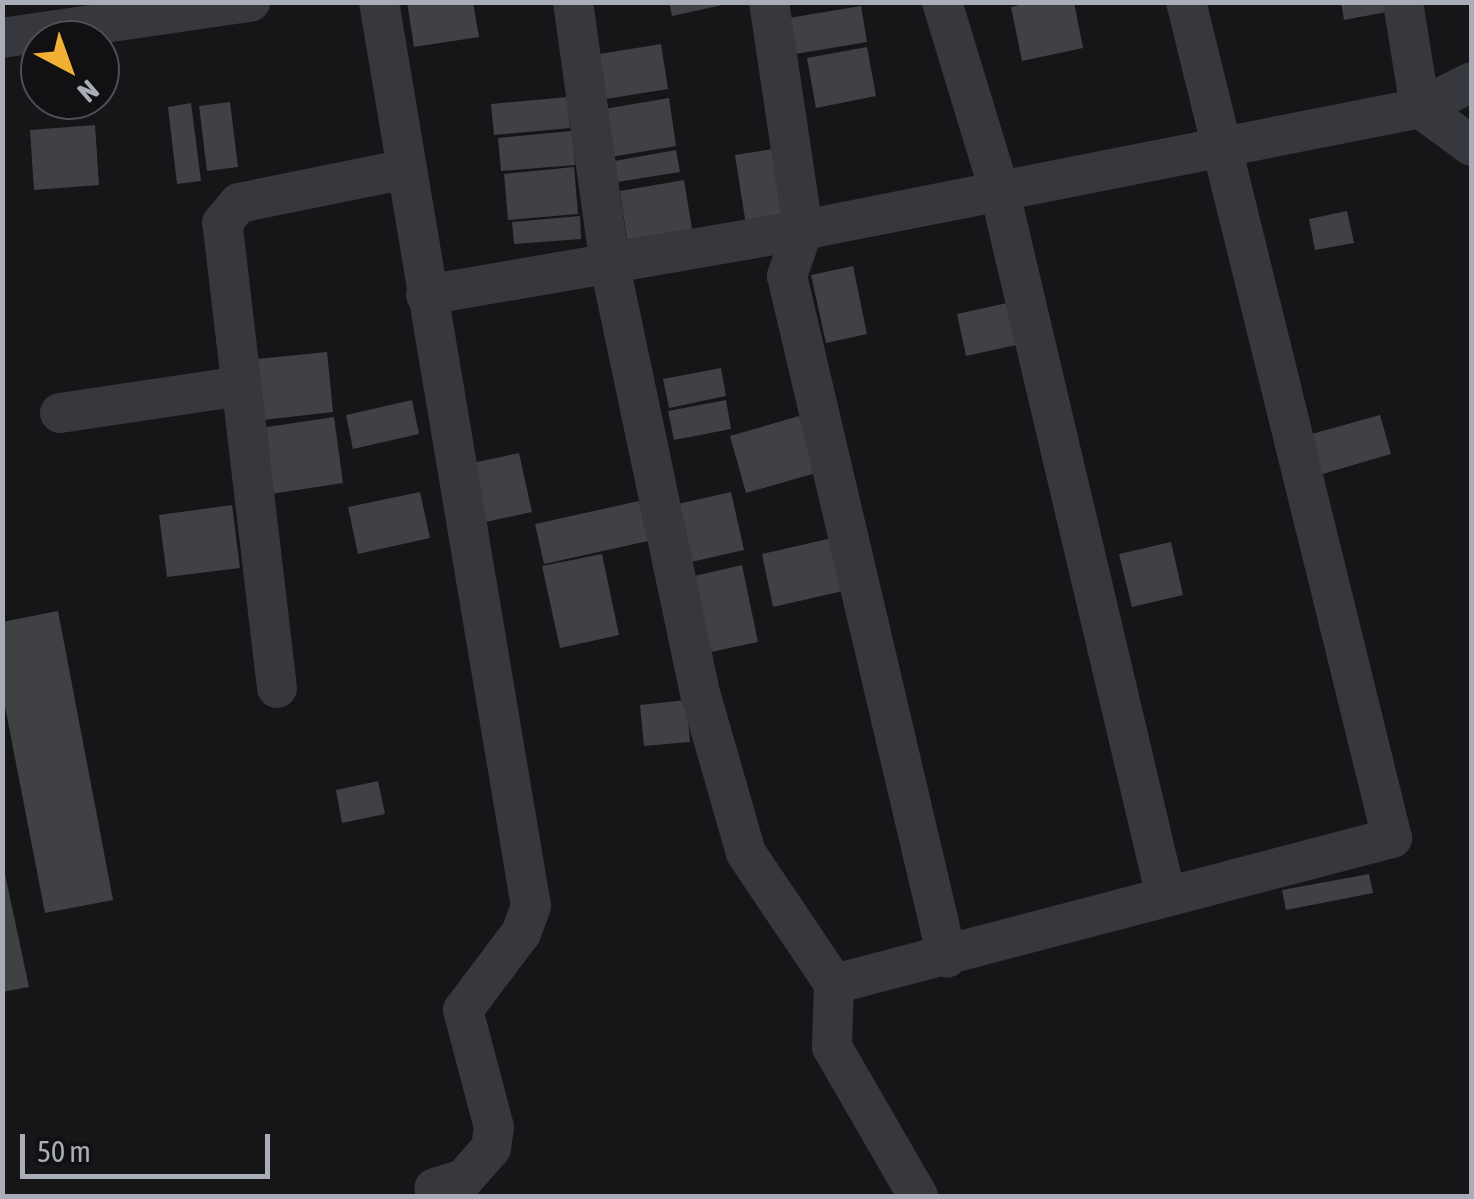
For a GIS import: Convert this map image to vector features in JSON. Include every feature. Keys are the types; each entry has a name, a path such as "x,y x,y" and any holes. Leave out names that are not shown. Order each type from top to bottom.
{"street":[{"path":"2,38 250,2"},
{"path":"379,2 531,906 521,933 496,958 463,1010 494,1127 491,1148 464,1179 434,1188"},
{"path":"573,2 610,266 700,696 746,853 834,984 832,1047 918,1196"},
{"path":"769,2 803,230 787,276 947,958"},
{"path":"942,2 1000,193 1166,897"},
{"path":"834,984 947,958 1392,838 1186,2"},
{"path":"1404,2 1420,108 1472,146"},
{"path":"426,295 610,266 1000,193 1420,108 1472,82"},
{"path":"278,688 222,223 239,203 406,169"},
{"path":"60,413 241,386"}],"building":[{"path":"407,2 473,2 479,37 414,47"},
{"path":"669,2 727,2 727,4 672,16"},
{"path":"1033,2 1074,2 1083,48 1022,61 1011,7"},
{"path":"1341,2 1390,2 1392,11 1344,20"},
{"path":"861,6 867,42 795,54 789,18"},
{"path":"661,44 668,89 600,100 593,55"},
{"path":"867,47 876,96 816,108 807,58"},
{"path":"567,97 570,128 494,135 491,104"},
{"path":"669,98 676,146 611,157 604,109"},
{"path":"230,102 238,167 207,171 199,106"},
{"path":"191,103 201,181 177,184 168,107"},
{"path":"95,125 99,185 34,190 30,130"},
{"path":"572,131 575,165 501,171 498,138"},
{"path":"787,147 798,216 746,225 735,155"},
{"path":"676,150 680,172 617,182 614,161"},
{"path":"574,167 578,214 508,220 504,174"},
{"path":"684,180 692,229 627,240 620,191"},
{"path":"1347,211 1354,243 1315,250 1309,219"},
{"path":"580,216 581,239 514,244 512,222"},
{"path":"853,266 867,334 826,343 811,275"},
{"path":"1007,303 1016,345 966,356 957,314"},
{"path":"327,352 333,412 263,420 257,359"},
{"path":"721,368 726,396 669,408 663,379"},
{"path":"412,400 419,434 353,449 346,415"},
{"path":"726,400 731,429 674,440 668,411"},
{"path":"1380,415 1391,454 1319,475 1308,435"},
{"path":"799,416 816,473 746,493 730,436"},
{"path":"334,417 343,483 271,494 261,428"},
{"path":"519,453 532,512 476,524 463,465"},
{"path":"420,492 430,538 358,554 348,507"},
{"path":"731,492 744,550 682,564 669,506"},
{"path":"639,501 648,541 544,564 535,524"},
{"path":"232,505 240,568 167,577 159,515"},
{"path":"832,538 843,591 773,607 762,554"},
{"path":"1171,542 1183,595 1132,607 1119,554"},
{"path":"602,554 619,635 560,648 542,566"},
{"path":"742,565 758,642 706,653 690,577"},
{"path":"58,611 113,900 45,913 2,691 2,622"},
{"path":"686,700 690,742 644,746 640,705"},
{"path":"378,781 385,814 342,823 336,790"},
{"path":"2,860 29,987 2,992"},
{"path":"1369,874 1373,893 1286,910 1282,890"}]}
